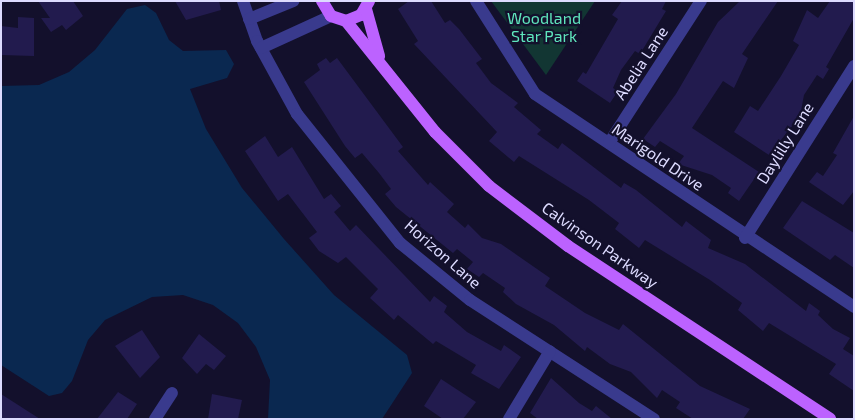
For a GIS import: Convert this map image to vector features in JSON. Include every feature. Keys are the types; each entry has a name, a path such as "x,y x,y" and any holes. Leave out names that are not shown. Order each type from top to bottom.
{"main road":[{"path":"322,1 331,16 346,21 367,5"},
{"name":"Calvinson Parkway","path":"367,5 382,63"},
{"name":"Calvinson Parkway","path":"346,21 382,63 436,132 489,186 568,246 830,419"}],"street":[{"name":"Horizon Lane","path":"243,1 261,48 297,114 400,243 470,300 654,419"},
{"path":"249,19 293,1"},
{"name":"Marigold Drive","path":"476,1 535,94 746,238 854,307"},
{"name":"Abelia Lane","path":"609,143 701,1"},
{"path":"261,48 331,16"},
{"name":"Daylilly Lane","path":"746,238 854,66"},
{"path":"509,419 550,351"},
{"path":"155,419 172,393"}],"green space":[{"name":"Woodland Star Park","path":"491,1 595,1 546,75"}],"water":[{"path":"145,5 156,13 169,40 183,51 226,50 234,64 227,78 190,89 206,129 242,188 284,239 334,295 407,355 412,373 382,419 268,419 270,380 256,347 238,323 213,305 183,295 152,297 105,320 88,340 72,381 62,393 49,396 1,365 1,86 39,85 69,72 95,50 127,9"}],"building":[{"path":"38,1 73,1 83,16 66,30 62,25 51,32 41,18 50,18"},
{"path":"175,1 219,1 221,10 186,20"},
{"path":"409,1 431,1 445,23 450,20 459,29 482,59 476,63 491,83 518,103 514,107 541,130 537,134 558,149 562,143 621,188 624,183 636,190 682,227 686,221 711,240 708,248 745,264 806,311 809,303 820,311 818,315 833,329 850,338 843,349 854,356 854,391 829,374 836,364 769,323 763,331 738,310 742,303 710,280 645,240 639,248 615,229 619,223 589,200 519,156 514,162 489,141 497,132 414,44 418,41 398,9"},
{"path":"622,1 666,1 662,9 666,11 640,54 635,51 621,70 613,88 618,91 610,103 577,81 583,72 586,74 618,19 612,15"},
{"path":"740,1 778,1 742,54 748,58 734,88 723,81 692,128 759,172 739,201 728,193 731,188 712,175 678,164 684,156 660,141 655,147 643,139 676,94 718,22"},
{"path":"830,1 854,1 854,18 826,67 829,69 823,79 817,75 804,95 800,116 769,155 734,132 750,106 758,111 781,76 799,45 793,41 807,10 818,18"},
{"path":"18,17 34,18 34,56 1,55 1,26 18,28"},
{"path":"326,58 330,63 337,58 403,147 398,151 428,185 430,182 454,204 447,212 465,228 468,224 482,238 501,244 550,278 545,286 585,313 619,330 623,324 700,386 750,409 743,419 693,419 676,408 680,402 662,390 657,398 631,372 610,364 587,347 585,351 554,325 516,304 503,292 505,288 483,273 479,277 467,269 473,262 457,249 453,253 396,207 385,194 391,189 379,173 362,153 355,158 345,146 304,82 320,70 317,64"},
{"path":"854,116 854,191 843,205 809,182 817,172 823,176 837,155 833,153"},
{"path":"265,136 278,157 292,147 324,199 331,194 341,206 334,212 350,231 356,225 430,302 434,296 447,306 444,312 467,332 501,351 504,345 521,357 499,389 471,373 476,365 436,341 433,344 398,315 394,320 370,298 378,289 346,257 338,263 319,251 309,238 317,232 288,194 278,201 245,151"},
{"path":"802,201 854,233 854,268 835,255 830,260 783,228"},
{"path":"142,330 160,357 140,378 115,346"},
{"path":"199,334 226,356 214,370 206,364 197,374 182,358"},
{"path":"551,378 579,403 592,411 596,406 612,419 538,419 530,413"},
{"path":"441,379 476,402 463,419 443,419 424,406"},
{"path":"118,392 137,404 127,419 97,419"},
{"path":"1,394 40,419 1,419"},
{"path":"212,394 242,400 238,419 208,419"}]}
